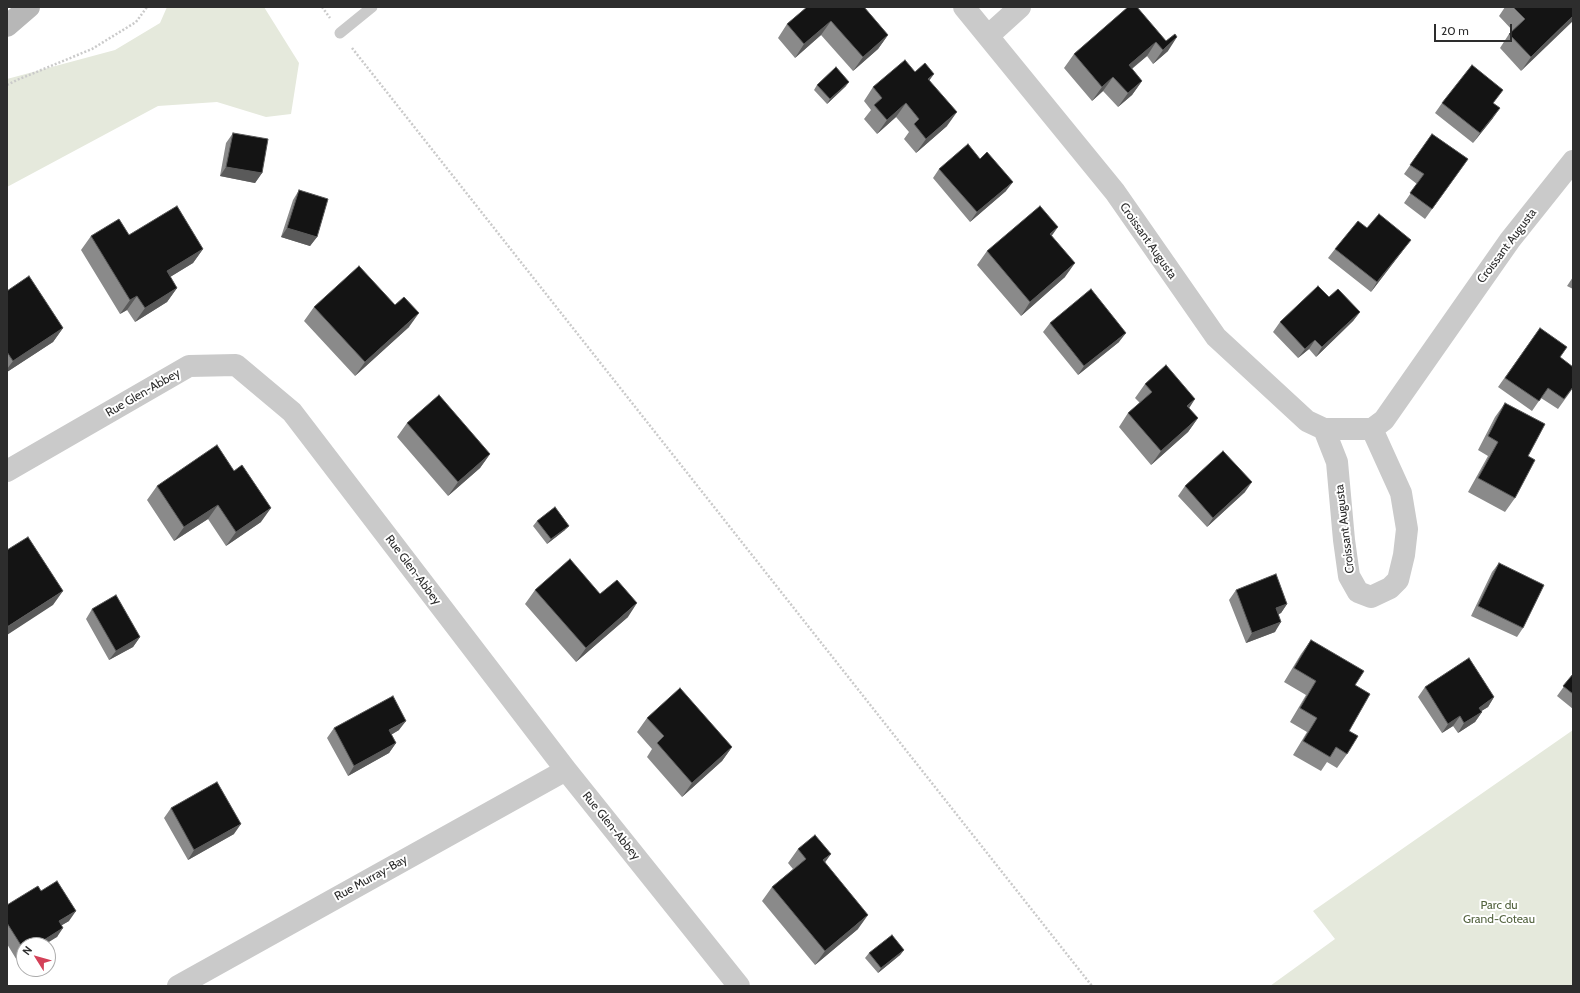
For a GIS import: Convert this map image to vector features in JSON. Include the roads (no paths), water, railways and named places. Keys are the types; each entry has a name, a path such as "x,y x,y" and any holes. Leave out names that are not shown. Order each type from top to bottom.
{"street":[{"path":"7,26 29,7"},
{"name":"Croissant Augusta","path":"964,7 1115,192 1216,337 1307,421 1324,429 1372,429 1384,420 1510,240 1573,161"},
{"path":"988,36 1020,7"},
{"name":"Rue Glen-Abbey","path":"7,471 189,366 236,365 292,412 566,770 739,986"},
{"name":"Croissant Augusta","path":"1324,429 1337,462 1344,540 1349,576 1358,592 1371,597 1390,588 1398,580 1404,555 1407,529 1401,493 1372,429"},
{"name":"Rue Murray-Bay","path":"178,986 566,770"}],"lane":[{"path":"340,33 372,7"}],"park label":[{"name":"Parc du Grand-Coteau","path":"1499,912"}]}
